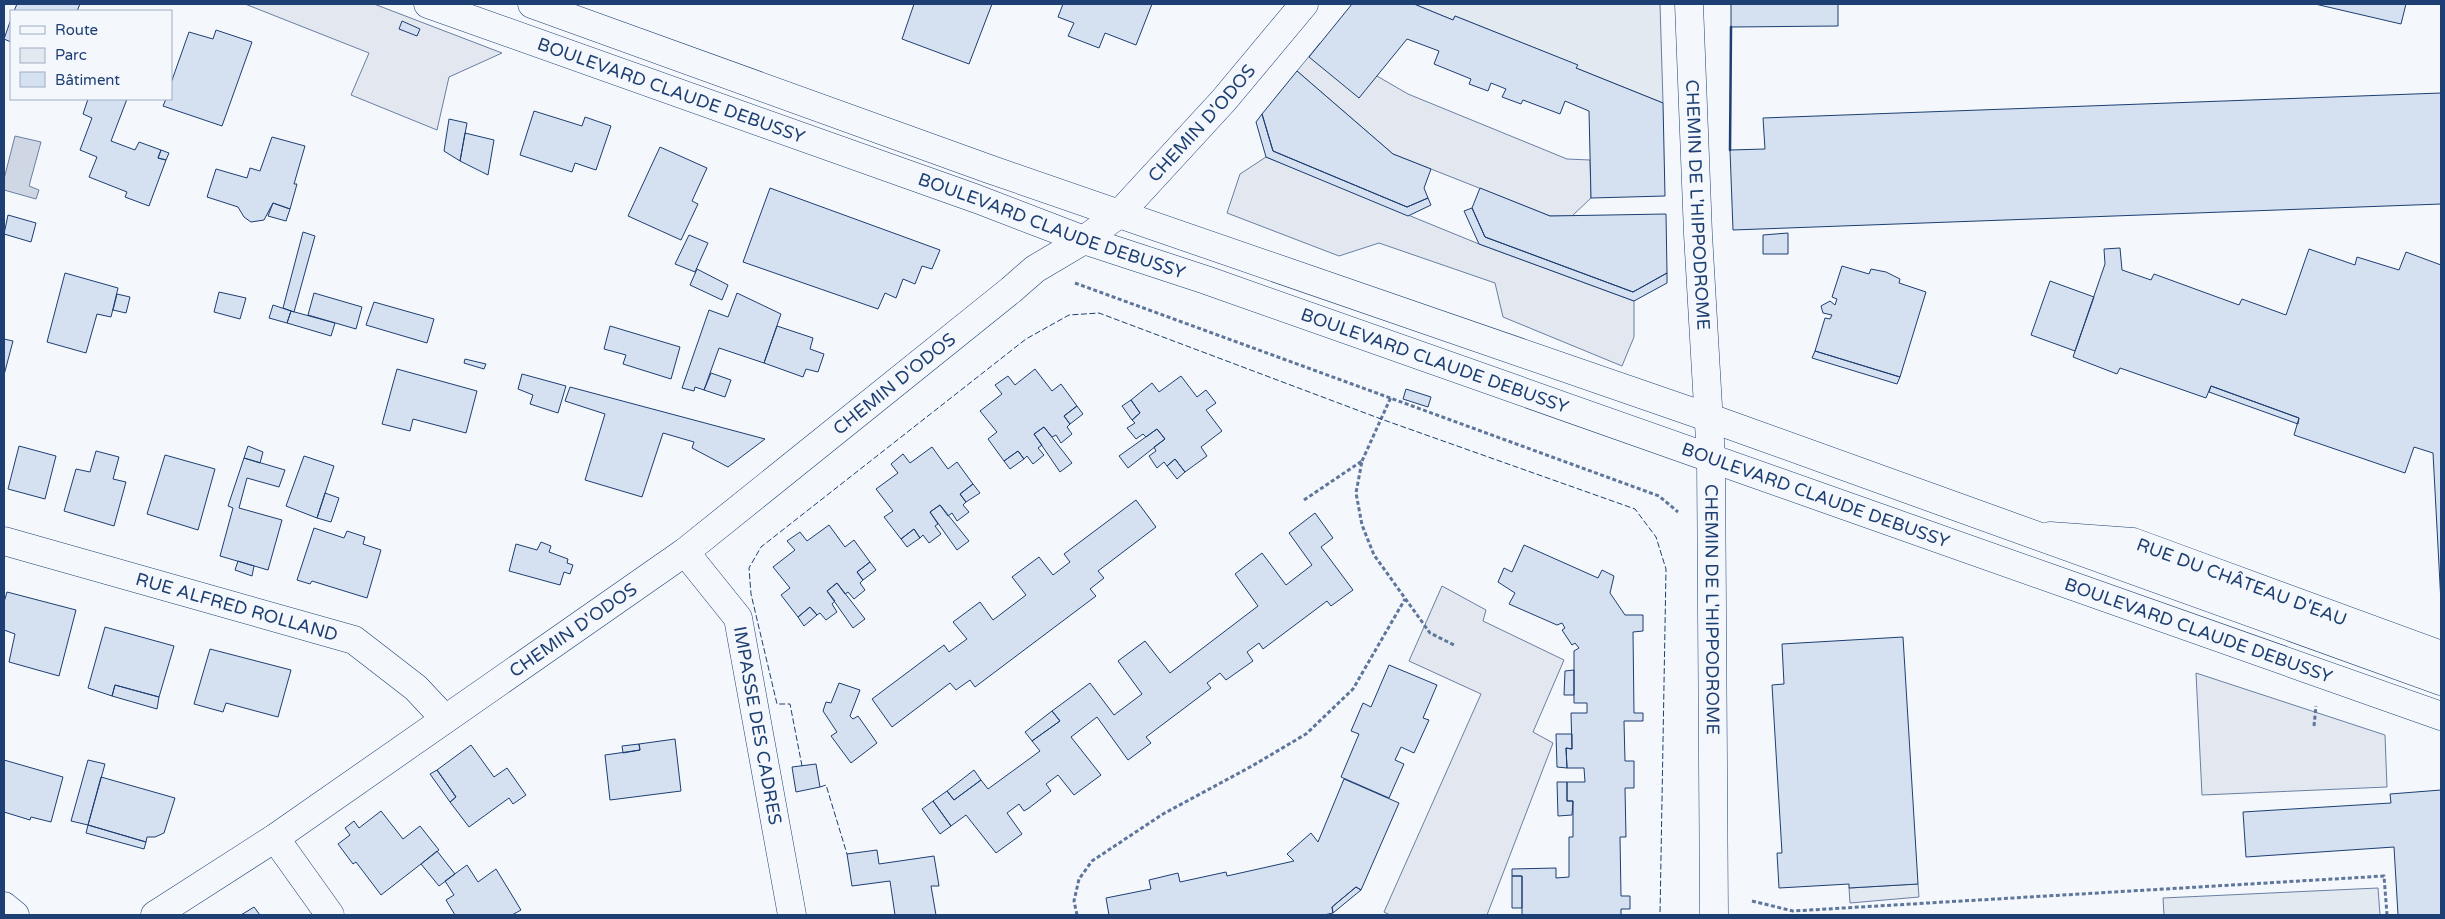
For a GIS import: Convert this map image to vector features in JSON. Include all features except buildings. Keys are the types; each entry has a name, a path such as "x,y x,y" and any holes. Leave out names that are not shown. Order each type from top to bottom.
{"main road":[{"name":"BOULEVARD CLAUDE DEBUSSY","path":"428,4 977,199 1084,240 1206,280 2441,716"},
{"name":"BOULEVARD CLAUDE DEBUSSY","path":"532,4 989,169 1710,418 2441,681"},
{"name":"CHEMIN D'ODOS","path":"155,915 275,838 686,552 1035,269 1084,240 1120,213 1224,100 1304,4"},
{"name":"CHEMIN DE L'HIPPODROME","path":"1689,4 1698,234 1710,418 1714,915"},
{"name":"RUE DU CHÂTEAU D'EAU","path":"2035,535 2133,542 2441,655"},
{"name":"RUE ALFRED ROLLAND","path":"4,541 354,640 416,688 445,719"},
{"name":"IMPASSE DES CADRES","path":"686,552 738,618 792,915"},
{"path":"275,838 330,915"},
{"path":"4,906 16,915"}],"path":[{"path":"1035,269 1659,496 1689,522 1712,524"},
{"path":"1391,397 1362,461 1356,493 1362,525 1374,555 1430,633 1456,646"},
{"path":"1304,500 1362,461"},
{"path":"1077,915 1074,900 1079,879 1092,861 1163,814 1252,766 1306,734 1352,689 1405,599"},
{"path":"1752,901 1793,911 2384,876 2387,915"}],"green space":[{"path":"1414,4 1660,4 1663,103 1576,68 1577,65 1455,16 1453,20"},
{"path":"1918,884 1919,897 1850,903 1849,888"},
{"path":"2378,888 2380,915 2164,915 2163,898"}],"shaded area":[{"path":"245,4 374,4 502,53 449,77 437,130 351,95 369,53"},
{"path":"1320,43 1408,94 1567,159 1590,160 1591,198 1572,216 1550,216 1393,154 1297,71"},
{"path":"15,136 41,142 29,186 39,190 36,199 4,190 4,179"},
{"path":"1266,157 1479,244 1634,301 1634,337 1622,366 1503,317 1495,283 1379,243 1339,256 1227,213 1240,174"},
{"path":"1442,586 1486,610 1483,621 1564,660 1533,732 1553,743 1487,915 1390,915 1384,912 1481,694 1409,661"},
{"path":"2196,673 2385,735 2387,787 2202,795"}],"fence":[{"path":"802,766 790,704 777,704 751,594 749,568 761,547 1026,339 1069,315 1099,313 1381,419 1635,509 1656,537 1666,569 1660,915"},
{"path":"820,787 826,785 847,854"}],"wall":[{"path":"1730,150 1731,27"}]}
